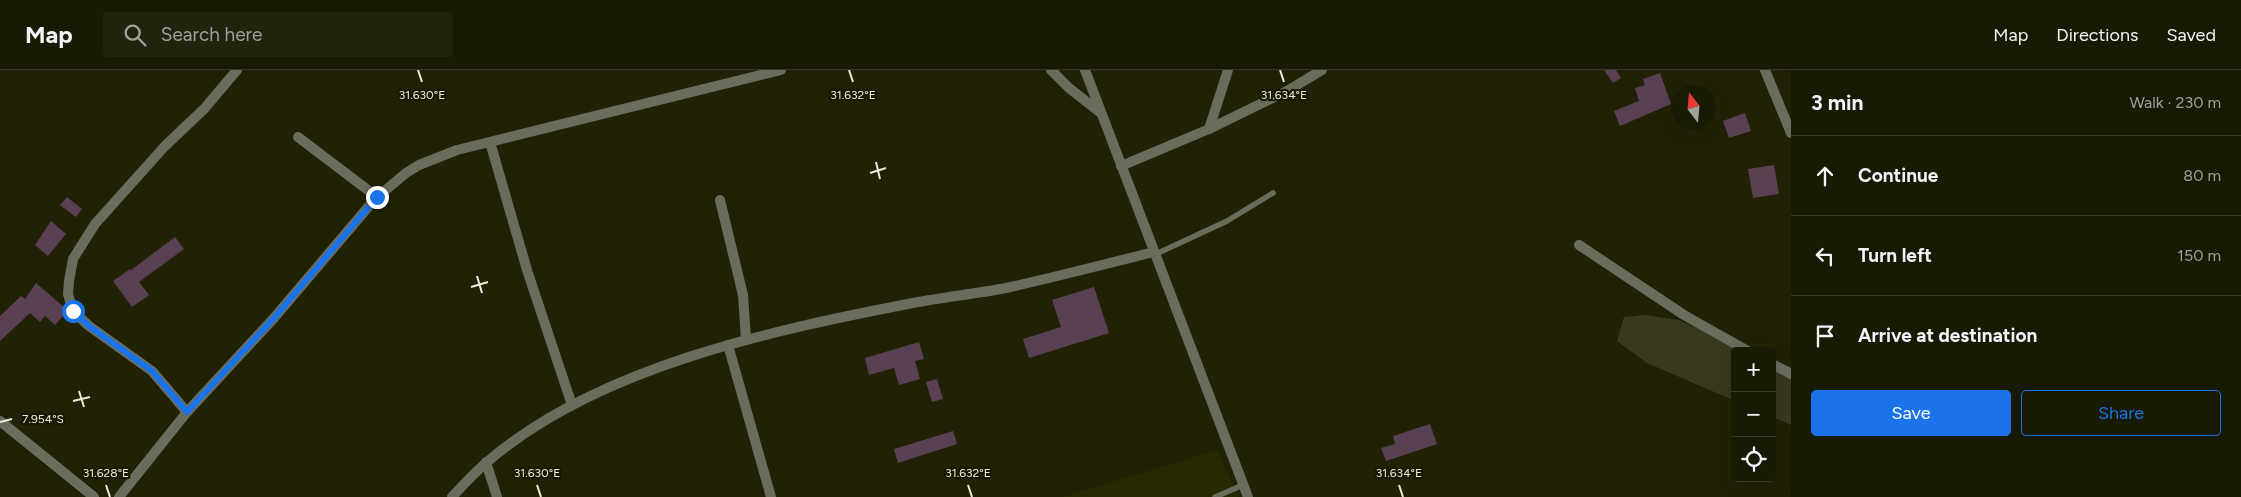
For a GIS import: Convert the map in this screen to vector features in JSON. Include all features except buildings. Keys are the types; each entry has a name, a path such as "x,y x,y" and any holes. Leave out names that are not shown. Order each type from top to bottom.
{"street":[{"path":"187,412 152,371 89,326 73,311 68,294 69,281 73,259 95,224 165,146 204,109 237,70"},
{"path":"119,497 187,412 274,318 377,197 406,172 458,150 781,70"},
{"path":"1051,70 1069,88 1101,113"},
{"path":"1084,70 1248,497"},
{"path":"1209,129 1228,70"},
{"path":"1121,166 1209,129 1287,91 1322,70"},
{"path":"1765,70 1790,127"},
{"path":"298,137 377,197"},
{"path":"490,142 527,270 572,405"},
{"path":"720,200 743,295 746,340"},
{"path":"1579,245 1684,315 1741,347"},
{"path":"452,497 486,462 516,440 572,405 631,378 728,345 791,328 895,307 1005,288 1154,253"},
{"path":"728,345 771,497"},
{"path":"1776,366 1791,374"},
{"path":"0,421 94,497"},
{"path":"486,462 497,497"}],"lane":[{"path":"1154,253 1228,221 1273,193"},
{"path":"1215,497 1243,486"}],"shaded area":[{"path":"1644,315 1678,320 1742,347 1731,347 1731,399 1647,363 1617,341 1624,317"},
{"path":"1776,361 1791,367 1791,425 1776,419"},
{"path":"1217,450 1239,497 1062,497"}],"route":[{"path":"73,311 89,326 152,371 187,412 274,318 377,197"}]}
